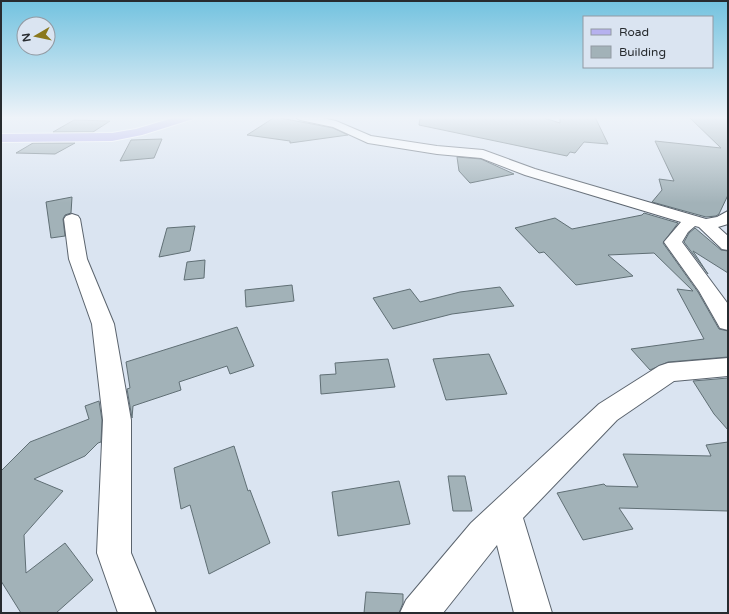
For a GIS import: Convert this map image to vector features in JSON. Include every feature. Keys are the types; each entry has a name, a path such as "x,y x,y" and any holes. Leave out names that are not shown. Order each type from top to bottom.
{"street":[{"path":"410,146 437,150 483,154 530,172 699,222 722,221 728,216"},
{"path":"72,219 78,259 103,324 117,420 114,553 137,613"},
{"path":"699,222 728,245"},
{"path":"699,222 682,229 673,242 693,271 708,288 728,323"},
{"path":"419,613 483,535 608,412 668,372 728,367"},
{"path":"505,513 534,613"}],"building":[{"path":"28,146 70,146 55,154 16,153"},
{"path":"128,146 159,146 154,158 120,161"},
{"path":"518,146 581,146 575,153 570,152 567,156"},
{"path":"657,146 699,146 721,148 719,146 728,146 728,195 719,214 716,216 706,217 652,202 662,190 659,179 674,181"},
{"path":"457,157 481,159 514,174 470,183 459,171"},
{"path":"72,197 71,213 65,215 63,219 65,236 51,238 46,202"},
{"path":"644,213 678,223 663,243 698,292 719,329 728,331 728,357 668,362 650,370 631,349 704,339 677,289 693,291 654,253 608,255 633,276 576,285 544,252 539,253 515,228 555,218 572,229 642,215"},
{"path":"195,226 190,251 159,257 167,228"},
{"path":"695,228 721,250 728,251 728,273 693,251 708,274 684,242 689,233"},
{"path":"205,260 204,278 184,280 187,262"},
{"path":"292,285 294,301 246,307 245,290"},
{"path":"500,287 514,306 452,314 393,329 373,298 410,289 420,302 460,292"},
{"path":"237,327 254,366 230,374 227,366 179,382 181,390 133,406 132,418 127,389 130,388 126,362"},
{"path":"489,354 507,394 446,400 433,359"},
{"path":"388,359 395,387 321,394 320,375 336,374 335,363"},
{"path":"728,378 728,430 714,414 693,381"},
{"path":"99,401 102,420 101,442 98,443 85,456 34,479 63,491 24,535 26,573 65,543 93,580 56,613 21,613 1,581 1,471 30,442 89,419 85,406"},
{"path":"728,442 728,511 619,508 633,529 583,540 557,493 604,484 606,486 638,487 623,454 711,456 706,445"},
{"path":"234,446 248,491 250,490 270,543 209,574 190,505 181,509 174,468"},
{"path":"448,476 465,476 472,511 453,511"},
{"path":"399,481 410,524 338,536 332,492"},
{"path":"366,592 403,594 403,603 399,613 364,613"}]}
